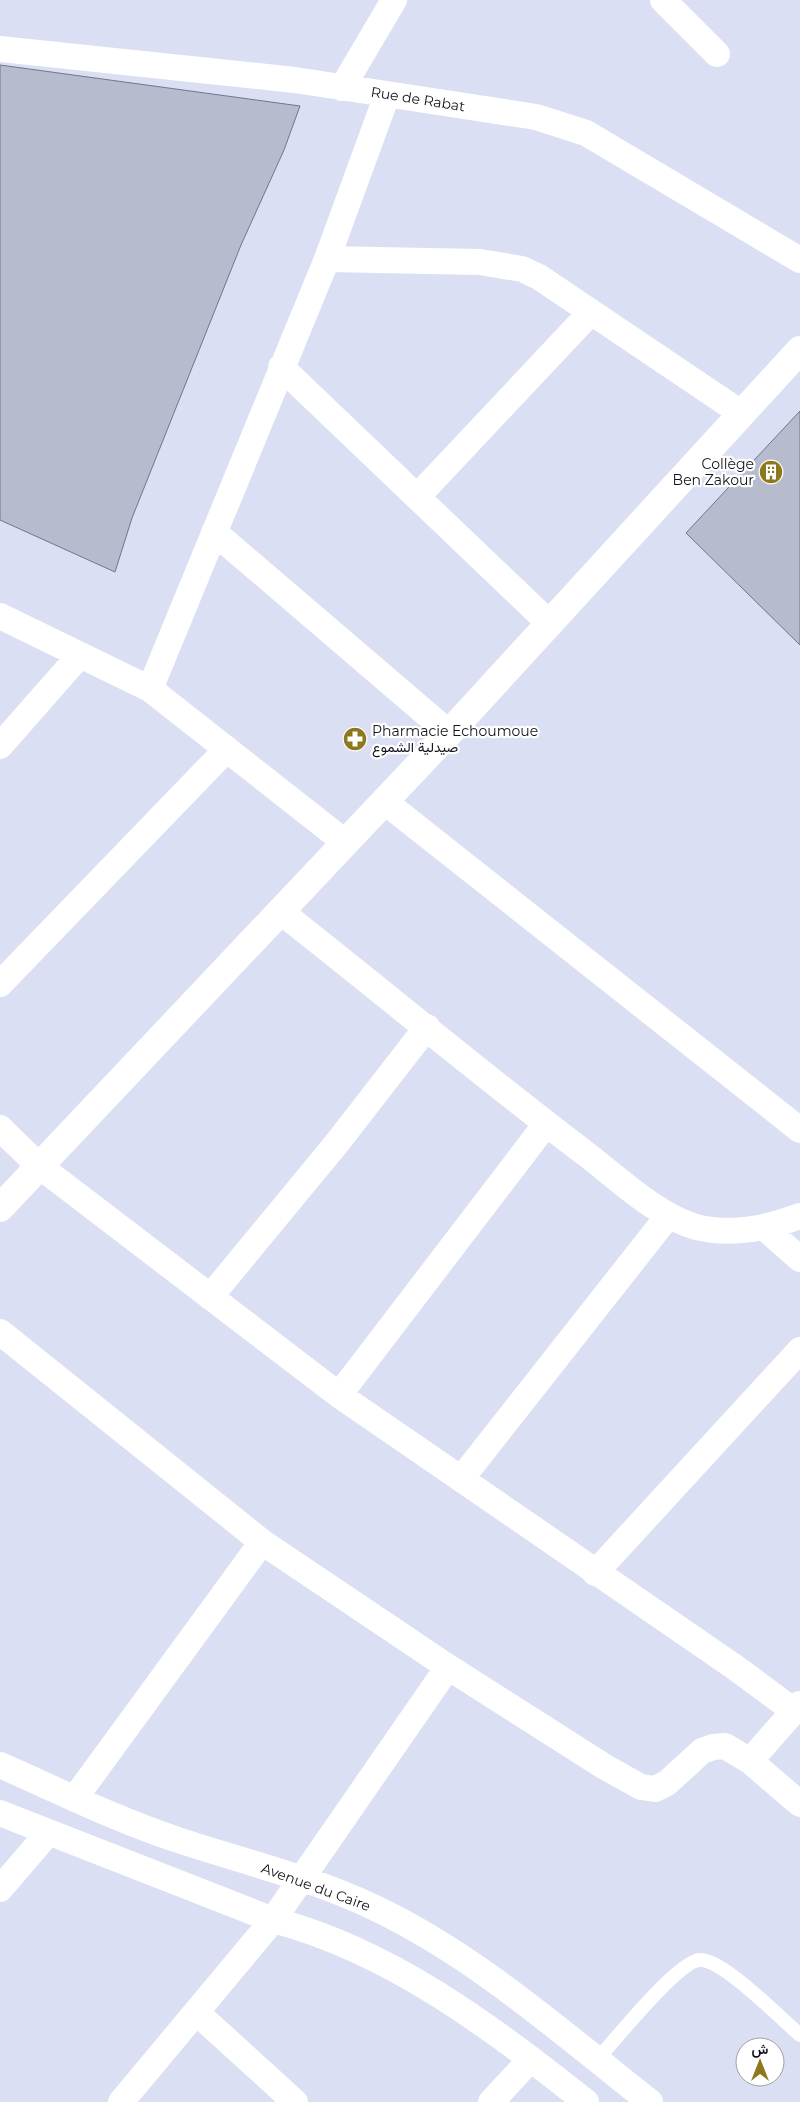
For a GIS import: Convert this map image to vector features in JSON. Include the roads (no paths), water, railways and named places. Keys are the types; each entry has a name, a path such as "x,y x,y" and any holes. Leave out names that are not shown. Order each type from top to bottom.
{"street":[{"path":"342,88 394,0"},
{"path":"663,0 717,54"},
{"name":"Rue de Rabat","path":"0,49 294,80 536,117 586,133 800,260"},
{"path":"150,689 327,259 388,95"},
{"path":"327,259 480,262 503,264 522,269 591,312 741,413"},
{"path":"417,497 591,312"},
{"path":"0,1208 38,1165 450,733 800,350"},
{"path":"281,367 549,623"},
{"path":"214,532 450,733"},
{"path":"0,616 150,689 346,843"},
{"path":"0,746 80,655"},
{"path":"0,984 227,749"},
{"path":"385,802 800,1130"},
{"path":"281,912 546,1124 668,1216 697,1227 732,1230 765,1228 800,1216"},
{"path":"210,1297 337,1144 427,1027"},
{"path":"339,1395 546,1124"},
{"path":"0,1128 38,1165 339,1395 596,1573 797,1708 750,1760"},
{"path":"461,1479 668,1216"},
{"path":"765,1228 800,1259"},
{"path":"0,1332 262,1542 448,1667 605,1767 641,1787 655,1788 667,1784 702,1751 713,1747 725,1746 750,1760 800,1804"},
{"path":"596,1573 800,1350"},
{"path":"75,1798 262,1542"},
{"path":"122,2102 273,1920 448,1667"},
{"name":"Avenue du Caire","path":"0,1765 178,1840 302,1879 374,1908 433,1939 493,1979 650,2102"},
{"path":"0,1813 273,1920 304,1928 378,1961 480,2021 586,2102"},
{"path":"0,1889 48,1833"},
{"path":"196,2012 294,2102"},
{"path":"491,2102 531,2059"}],"lane":[{"path":"597,2060 675,1974 691,1962 700,1960 719,1966 800,2035"}],"place":[{"name":"Collège Ben Zakour","path":"771,472"},
{"name":"Pharmacie Echoumoue صيدلية الشموع","path":"355,739"}]}
